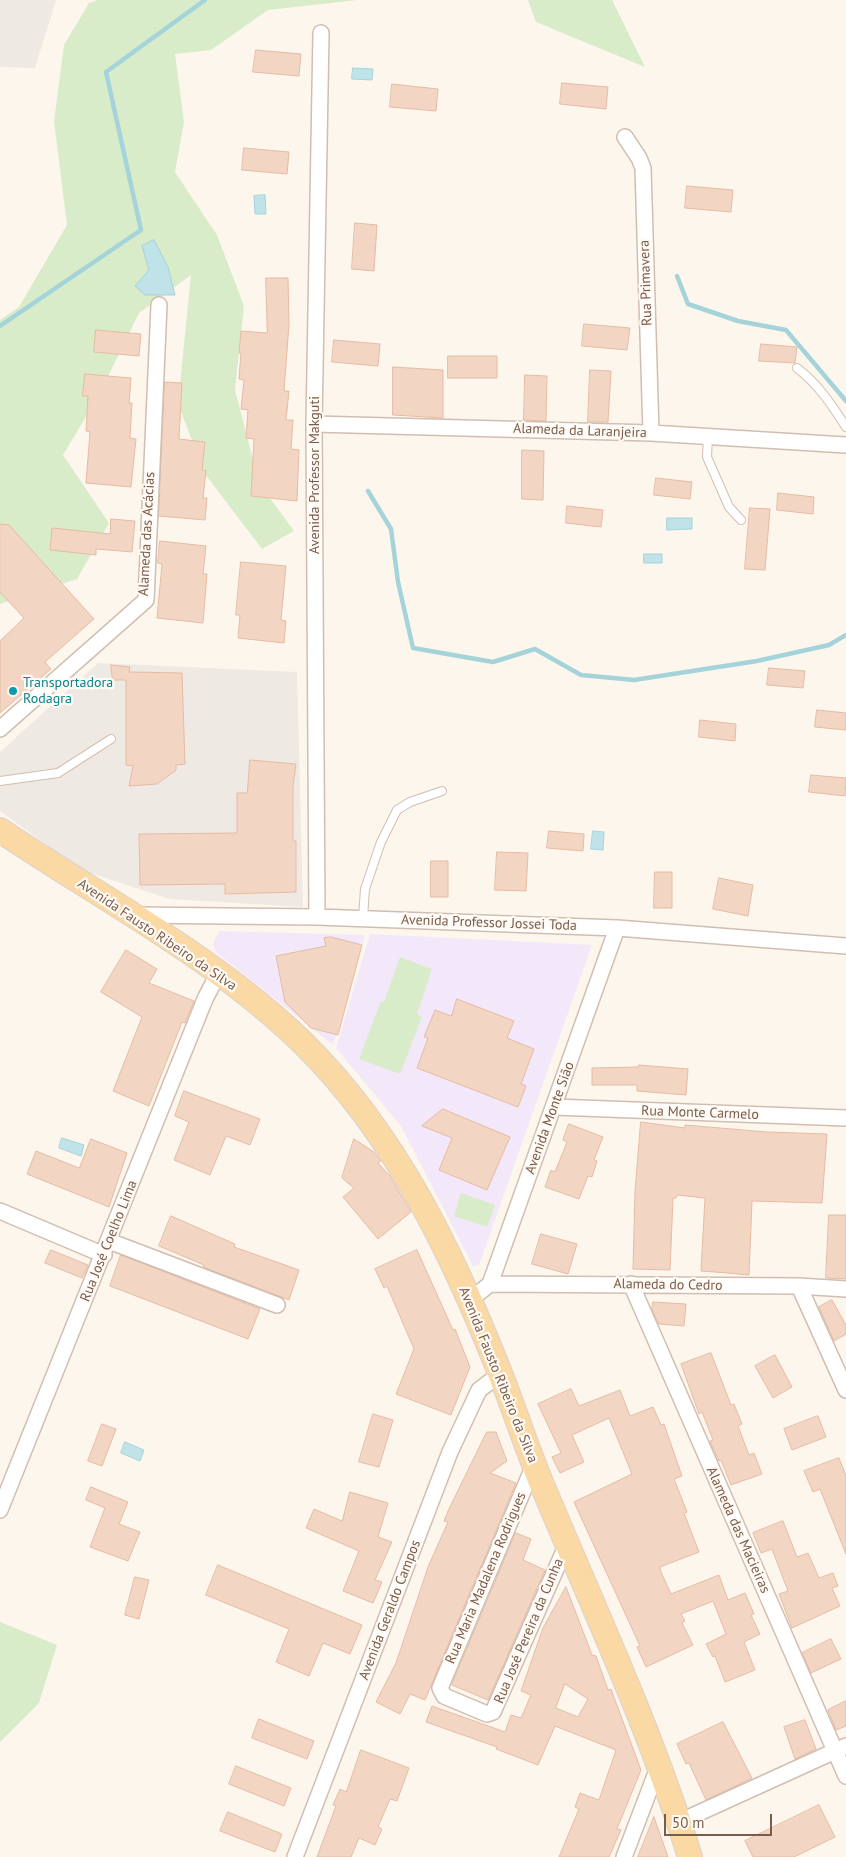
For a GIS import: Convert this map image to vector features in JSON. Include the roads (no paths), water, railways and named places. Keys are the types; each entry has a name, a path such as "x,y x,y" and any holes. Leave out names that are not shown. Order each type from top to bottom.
{"main road":[{"name":"Avenida Fausto Ribeiro da Silva","path":"0,830 132,915 218,974 280,1022 306,1046 344,1087 375,1125 421,1201 470,1300 534,1464 660,1764 690,1857"}],"street":[{"name":"Avenida Professor Makguti","path":"316,917 314,424 321,33"},
{"name":"Rua Primavera","path":"625,137 639,158 642,168 650,433"},
{"name":"Alameda das Acácias","path":"0,729 146,600 159,305"},
{"name":"Alameda da Laranjeira","path":"314,424 650,433 843,442"},
{"name":"Avenida Professor Jossei Toda","path":"132,915 363,918 617,928 846,946"},
{"name":"Avenida Monte Sião","path":"490,1284 617,928"},
{"name":"Rua José Coelho Lima","path":"0,1510 107,1248 204,999 218,974"},
{"name":"Rua Monte Carmelo","path":"554,1107 846,1118"},
{"path":"0,1210 277,1305"},
{"path":"470,1300 490,1284"},
{"name":"Alameda do Cedro","path":"490,1284 799,1286 846,1289"},
{"name":"Alameda das Macieiras","path":"631,1284 840,1749 846,1776"},
{"path":"799,1286 846,1390"},
{"name":"Avenida Geraldo Campos","path":"295,1857 450,1452 479,1390 500,1374"},
{"name":"Rua Maria Madalena Rodrigues","path":"487,1714 441,1692 440,1688 534,1464"},
{"name":"Rua José Pereira da Cunha","path":"487,1714 493,1712 496,1708 557,1561 567,1544"},
{"path":"679,1822 840,1749"},
{"path":"624,1857 660,1764"}],"lane":[{"path":"797,368 808,376 846,427"},
{"path":"708,436 707,457 729,507 741,520"},
{"path":"0,780 58,774 111,739"},
{"path":"363,918 365,889 381,842 397,810 442,791"}],"water":[{"path":"353,68 373,69 372,80 352,79"},
{"path":"265,195 266,214 255,214 254,196"},
{"path":"154,240 168,267 175,295 145,295 135,286 149,270 142,246"},
{"path":"667,518 692,518 692,529 667,530"},
{"path":"644,554 662,554 662,563 644,563"},
{"path":"593,831 604,832 603,850 591,849"},
{"path":"62,1138 84,1145 81,1156 59,1148"},
{"path":"125,1442 144,1450 140,1461 121,1453"}],"waterway":[{"path":"0,326 141,230 106,72 205,0"},
{"path":"677,276 688,304 738,321 786,330 846,401"},
{"path":"368,491 391,529 398,582 413,648 493,662 535,649 581,675 634,680 757,661 829,645 846,635"}],"place":[{"name":"Transportadora Rodagra","path":"13,691"}]}
